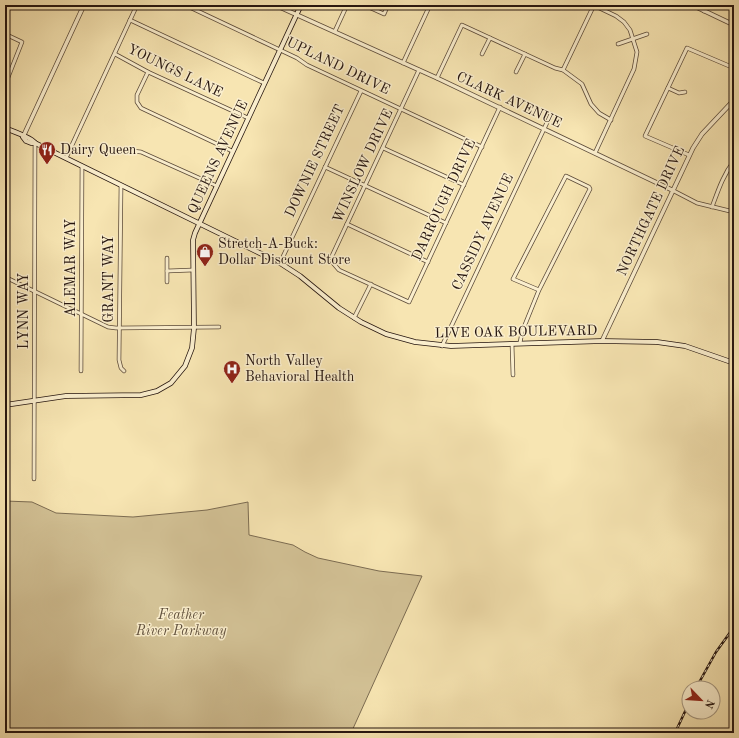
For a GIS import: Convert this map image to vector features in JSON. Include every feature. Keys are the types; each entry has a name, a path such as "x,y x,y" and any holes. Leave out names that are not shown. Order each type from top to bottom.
{"main road":[{"name":"QUEENS AVENUE","path":"5,405 34,402 66,396 141,395 157,391 171,383 185,366 192,348 194,328 193,240 195,233 301,5"},
{"name":"LIVE OAK BOULEVARD","path":"5,128 32,143 35,142 121,186 280,263 303,278 339,308 354,318 371,327 394,336 415,342 442,346 602,341 672,343 734,363"}],"street":[{"path":"23,137 84,5"},
{"path":"66,158 137,5"},
{"name":"UPLAND DRIVE","path":"185,5 297,58 307,66 482,147"},
{"name":"CLARK AVENUE","path":"275,5 437,78 697,203 734,212"},
{"path":"334,31 347,5"},
{"path":"364,5 384,14 388,5"},
{"path":"403,63 430,5"},
{"path":"563,70 594,5 616,16 624,22 630,30 637,52 634,69 595,153"},
{"path":"692,5 734,25"},
{"path":"704,10 706,5"},
{"path":"130,20 264,83"},
{"path":"437,78 462,26 563,70 582,84 591,104 599,113 611,120"},
{"path":"5,34 22,42 5,85"},
{"path":"618,44 647,34"},
{"path":"482,54 490,38"},
{"path":"689,155 645,136 687,48 734,68"},
{"name":"YOUNGS LANE","path":"115,54 148,72 248,118"},
{"path":"516,72 525,54"},
{"name":"WINSLOW DRIVE","path":"371,284 339,270 332,263 332,256 419,70"},
{"path":"148,72 137,95 137,102 141,108 232,151"},
{"path":"668,88 679,93 685,92"},
{"name":"DOWNIE STREET","path":"280,263 361,91"},
{"name":"NORTHGATE DRIVE","path":"602,341 689,155 702,134 734,100"},
{"name":"DARROUGH DRIVE","path":"371,284 409,302 500,108"},
{"name":"CASSIDY AVENUE","path":"442,346 551,114"},
{"name":"LYNN WAY","path":"34,479 35,142"},
{"path":"383,148 464,185"},
{"path":"132,151 140,152 217,186"},
{"path":"712,207 719,187 729,167 734,161"},
{"name":"ALEMAR WAY","path":"81,371 82,166"},
{"path":"325,168 446,223"},
{"path":"520,343 522,332 539,290 590,190 588,187 566,176 514,279 539,290"},
{"name":"GRANT WAY","path":"121,186 119,360 121,368 124,371"},
{"path":"347,224 428,262"},
{"path":"167,258 167,282"},
{"path":"167,270 193,270"},
{"path":"5,277 108,327 219,327"},
{"path":"354,318 371,284"},
{"path":"512,344 514,375"}],"green space":[{"name":"Feather River Parkway","path":"5,501 32,502 56,513 133,517 207,510 248,502 249,535 293,545 318,558 379,571 422,576 351,733 5,733"}],"railway":[{"path":"700,680 716,652 734,627"},
{"path":"675,733 681,720"}],"place":[{"name":"Dairy Queen","path":"47,165"},
{"name":"Stretch-A-Buck: Dollar Discount Store","path":"205,267"},
{"name":"North Valley Behavioral Health","path":"232,384"}]}
